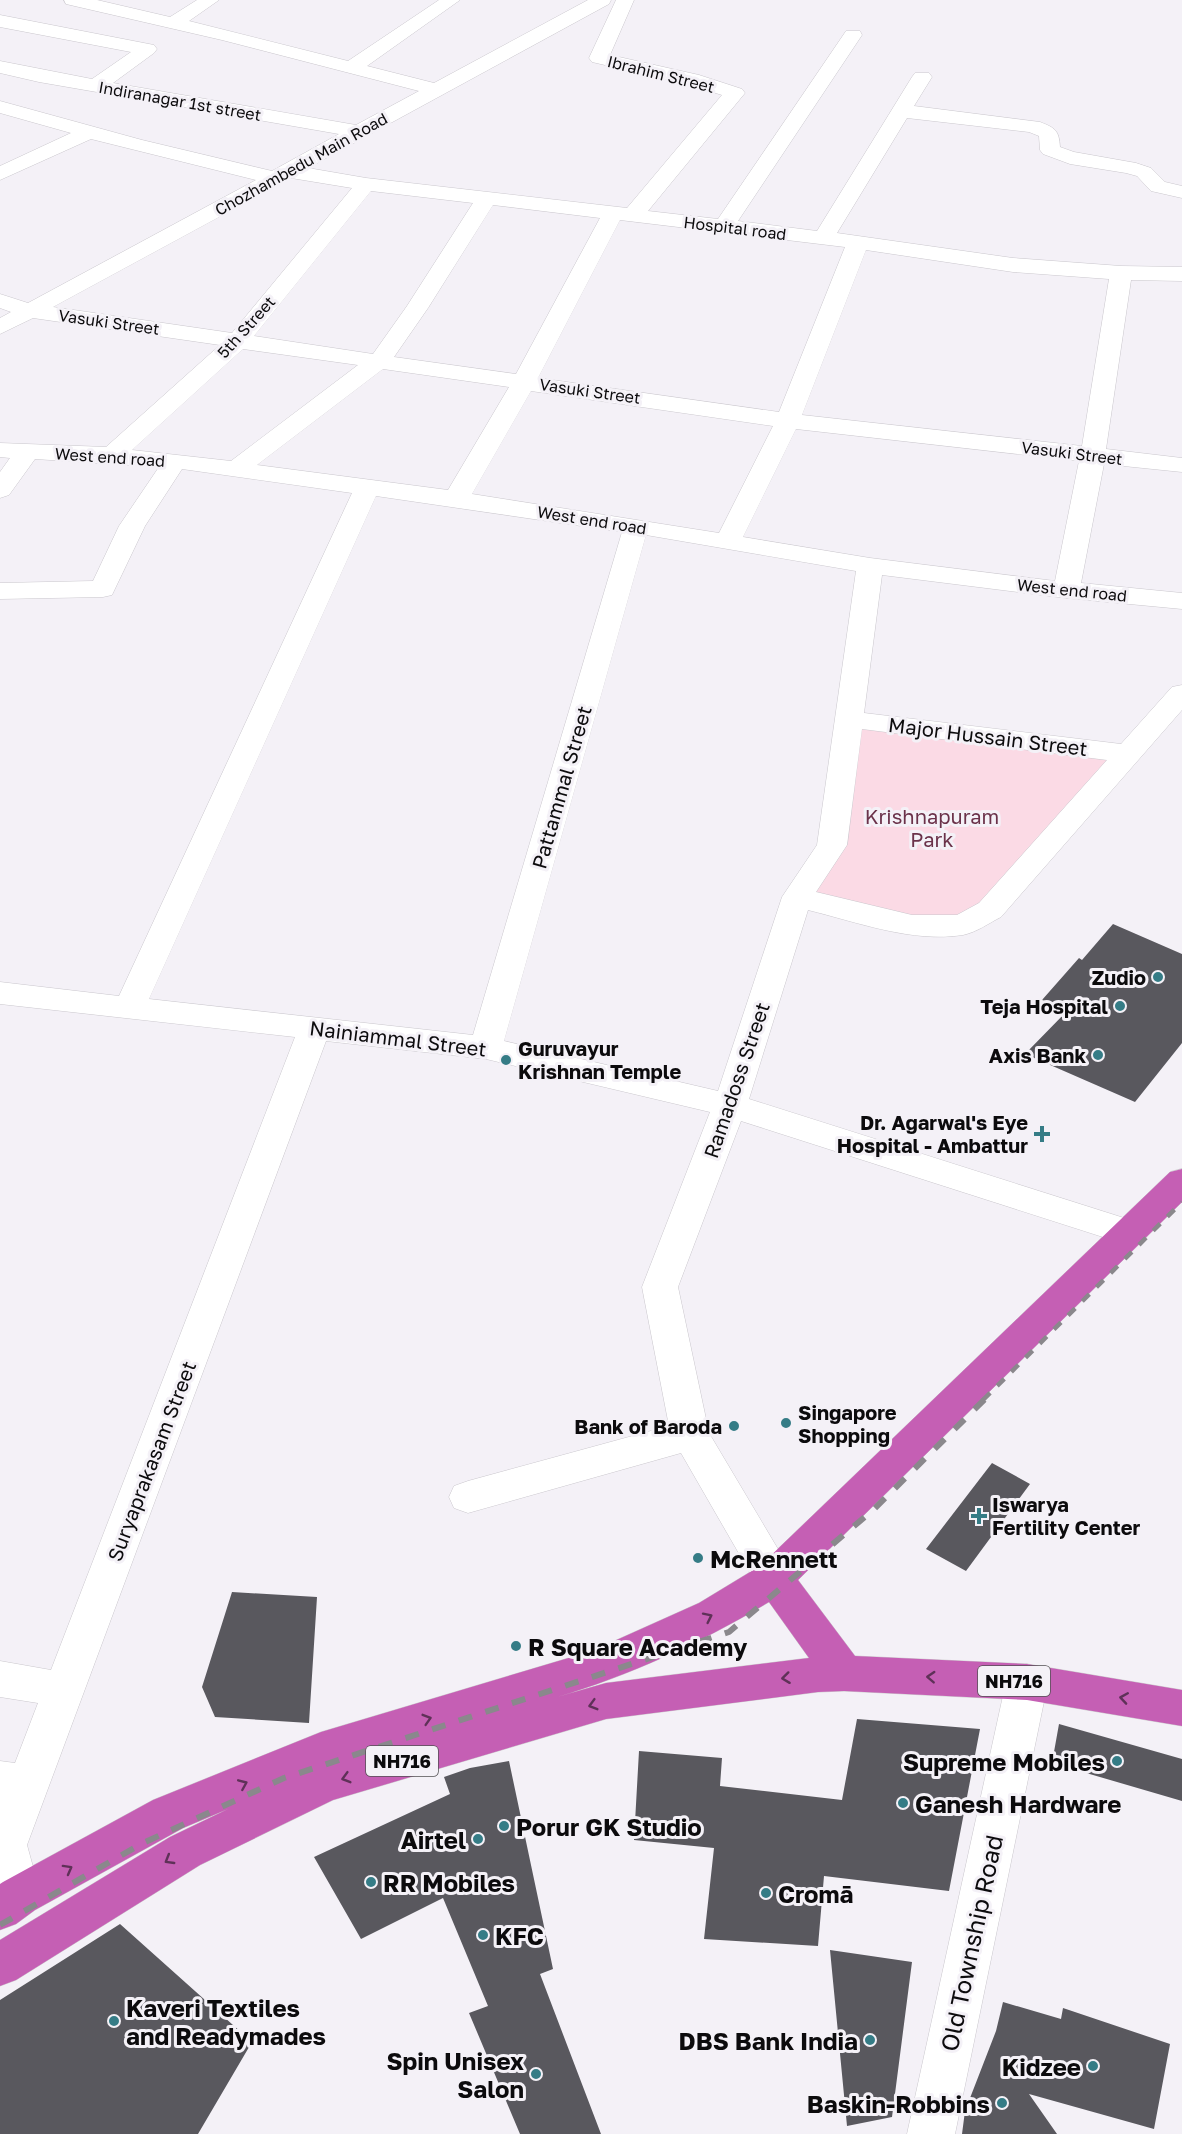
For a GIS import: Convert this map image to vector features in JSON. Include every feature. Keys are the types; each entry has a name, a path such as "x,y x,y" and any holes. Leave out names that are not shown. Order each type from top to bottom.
{"highway":[{"name":"NH716","path":"10,1903 179,1810 321,1751 602,1666 713,1615 774,1578 1182,1181"},
{"path":"774,1578 844,1673"},
{"name":"NH716","path":"0,1965 185,1851 323,1784 606,1701 818,1674 844,1673 1027,1682 1182,1708"}],"street":[{"path":"96,86 210,0"},
{"path":"351,68 451,0"},
{"name":"Chozhambedu Main Road","path":"0,327 602,0"},
{"name":"Ibrahim Street","path":"623,214 735,93 692,79 599,58 625,0"},
{"path":"80,1 437,90"},
{"path":"0,21 147,49"},
{"path":"724,226 853,35"},
{"name":"Indiranagar 1st street","path":"0,67 360,132"},
{"path":"823,239 922,77"},
{"name":"Hospital road","path":"0,107 89,132 282,174 858,242 1013,265 1121,273 1182,274"},
{"path":"902,111 1022,124 1045,129 1050,133 1050,150 1070,158 1129,167 1144,172 1158,188 1176,192"},
{"path":"0,174 89,132"},
{"name":"5th Street","path":"111,455 239,339 366,184"},
{"path":"236,469 380,360 417,308 487,198"},
{"path":"456,499 623,214"},
{"path":"727,543 788,420 858,242"},
{"path":"1066,590 1093,455 1121,273"},
{"name":"Vasuki Street","path":"0,301 31,311 239,339 788,420 1182,465"},
{"name":"West end road","path":"0,450 111,455 175,461 368,486 636,526 870,566 1066,590 1182,601"},
{"path":"0,490 27,452"},
{"path":"0,591 103,589 132,526 175,461"},
{"path":"129,1008 368,486"},
{"name":"Pattammal Street","path":"486,1048 636,526"},
{"name":"Ramadoss Street","path":"774,1578 690,1436 660,1287 730,1105 797,897 832,844 870,566"},
{"path":"797,897 912,925 962,925 990,910 1182,693"},
{"name":"Major Hussain Street","path":"848,719 1128,754"},
{"name":"Nainiammal Street","path":"0,993 486,1048 730,1105 1131,1233"},
{"name":"Suryaprakasam Street","path":"10,1903 5,1845 14,1782 64,1690 315,1027"},
{"path":"468,1497 690,1436"},
{"path":"0,1679 64,1690"},
{"name":"Old Township Road","path":"931,2134 1027,1682"}],"green space":[{"name":"Krishnapuram Park","path":"856,724 1115,756 991,901 963,918 917,921 809,894"}],"building":[{"path":"1113,924 1182,954 1182,1043 1135,1102 1025,1054 1068,1010 1042,1000 1079,958 1082,960"},
{"name":"Iswarya Fertility Center","path":"992,1463 1030,1484 966,1571 926,1549"},
{"path":"232,1592 317,1597 309,1723 215,1717 202,1687"},
{"path":"857,1719 980,1729 949,1891 824,1876 818,1946 704,1939 714,1848 634,1840 639,1751 722,1758 720,1786 842,1800"},
{"name":"Supreme Mobiles","path":"1059,1724 1182,1759 1182,1801 1052,1763"},
{"path":"509,1761 553,1969 540,1974 601,2134 520,2134 469,2013 488,2006 443,1898 361,1939 314,1857 450,1794 444,1777 470,1768"},
{"name":"Kaveri Textiles and Readymades","path":"120,1924 252,2042 198,2134 0,2134 0,2000"},
{"name":"DBS Bank India","path":"830,1950 912,1962 892,2117 847,2126"},
{"name":"Kidzee","path":"1003,2002 1061,2019 1063,2008 1170,2044 1154,2129 1029,2094 1057,2134 962,2134 965,2111 996,2031"}],"railway":[{"path":"983,1400 1182,1202"},
{"path":"0,1925 141,1844 284,1778 729,1632 873,1510 985,1399"}],"place":[{"name":"Zudio","path":"1158,977"},
{"name":"Teja Hospital","path":"1120,1006"},
{"name":"Axis Bank","path":"1098,1055"},
{"name":"Guruvayur Krishnan Temple","path":"506,1060"},
{"name":"Dr. Agarwal's Eye Hospital - Ambattur","path":"1042,1134"},
{"name":"Singapore Shopping","path":"786,1423"},
{"name":"Bank of Baroda","path":"734,1426"},
{"name":"Iswarya Fertility Center","path":"979,1516"},
{"name":"McRennett","path":"698,1558"},
{"name":"R Square Academy","path":"516,1646"},
{"name":"Supreme Mobiles","path":"1117,1761"},
{"name":"Ganesh Hardware","path":"903,1803"},
{"name":"Porur GK Studio","path":"504,1826"},
{"name":"Airtel","path":"478,1839"},
{"name":"RR Mobiles","path":"371,1882"},
{"name":"Cromā","path":"766,1893"},
{"name":"KFC","path":"483,1935"},
{"name":"Kaveri Textiles and Readymades","path":"114,2021"},
{"name":"DBS Bank India","path":"870,2040"},
{"name":"Kidzee","path":"1093,2066"},
{"name":"Spin Unisex Salon","path":"536,2074"},
{"name":"Baskin-Robbins","path":"1002,2103"}]}
